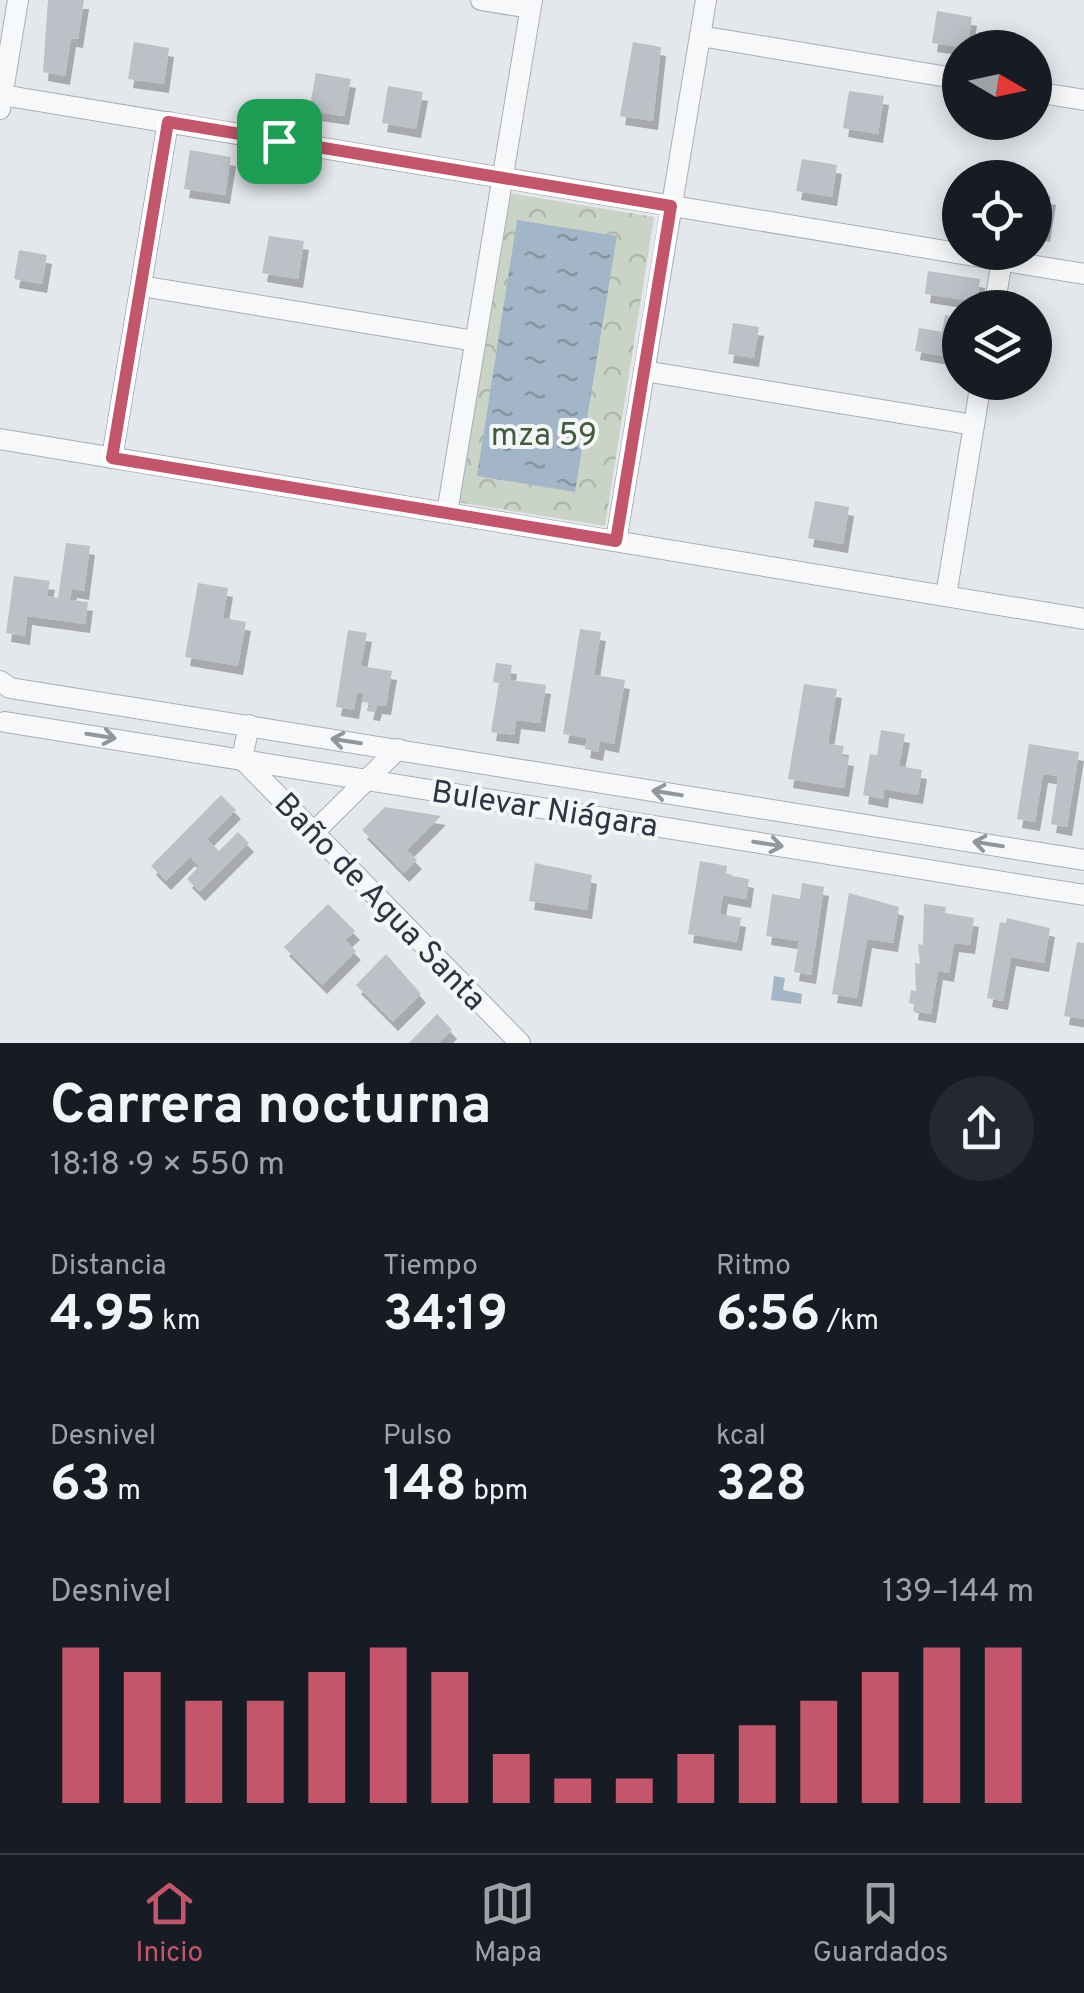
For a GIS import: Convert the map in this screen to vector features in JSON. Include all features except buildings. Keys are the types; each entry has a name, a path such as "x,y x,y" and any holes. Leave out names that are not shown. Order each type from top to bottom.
{"street":[{"path":"18,0 1,102 168,122 942,250"},
{"path":"446,513 531,4 481,0"},
{"path":"616,541 706,0"},
{"path":"700,36 942,76"},
{"path":"1052,95 1084,100"},
{"path":"112,458 168,122"},
{"path":"1052,269 1084,274"},
{"path":"141,286 475,341"},
{"path":"644,371 974,425"},
{"path":"946,596 979,400"},
{"path":"0,440 1084,619"},
{"name":"Bulevar Niágara","path":"1084,860 5,685 2,723 242,758 1084,895"},
{"path":"242,758 248,725"},
{"path":"315,831 398,749"},
{"name":"Baño de Agua Santa","path":"242,758 520,1043"}],"green space":[{"name":"mza 59","path":"509,193 654,217 605,526 457,502"}],"water":[{"path":"517,220 617,236 575,492 477,476"},
{"path":"774,976 785,978 783,990 802,994 801,1004 771,1000"}],"route":[{"path":"168,122 279,141 671,206 616,541 112,458 168,122"}]}
